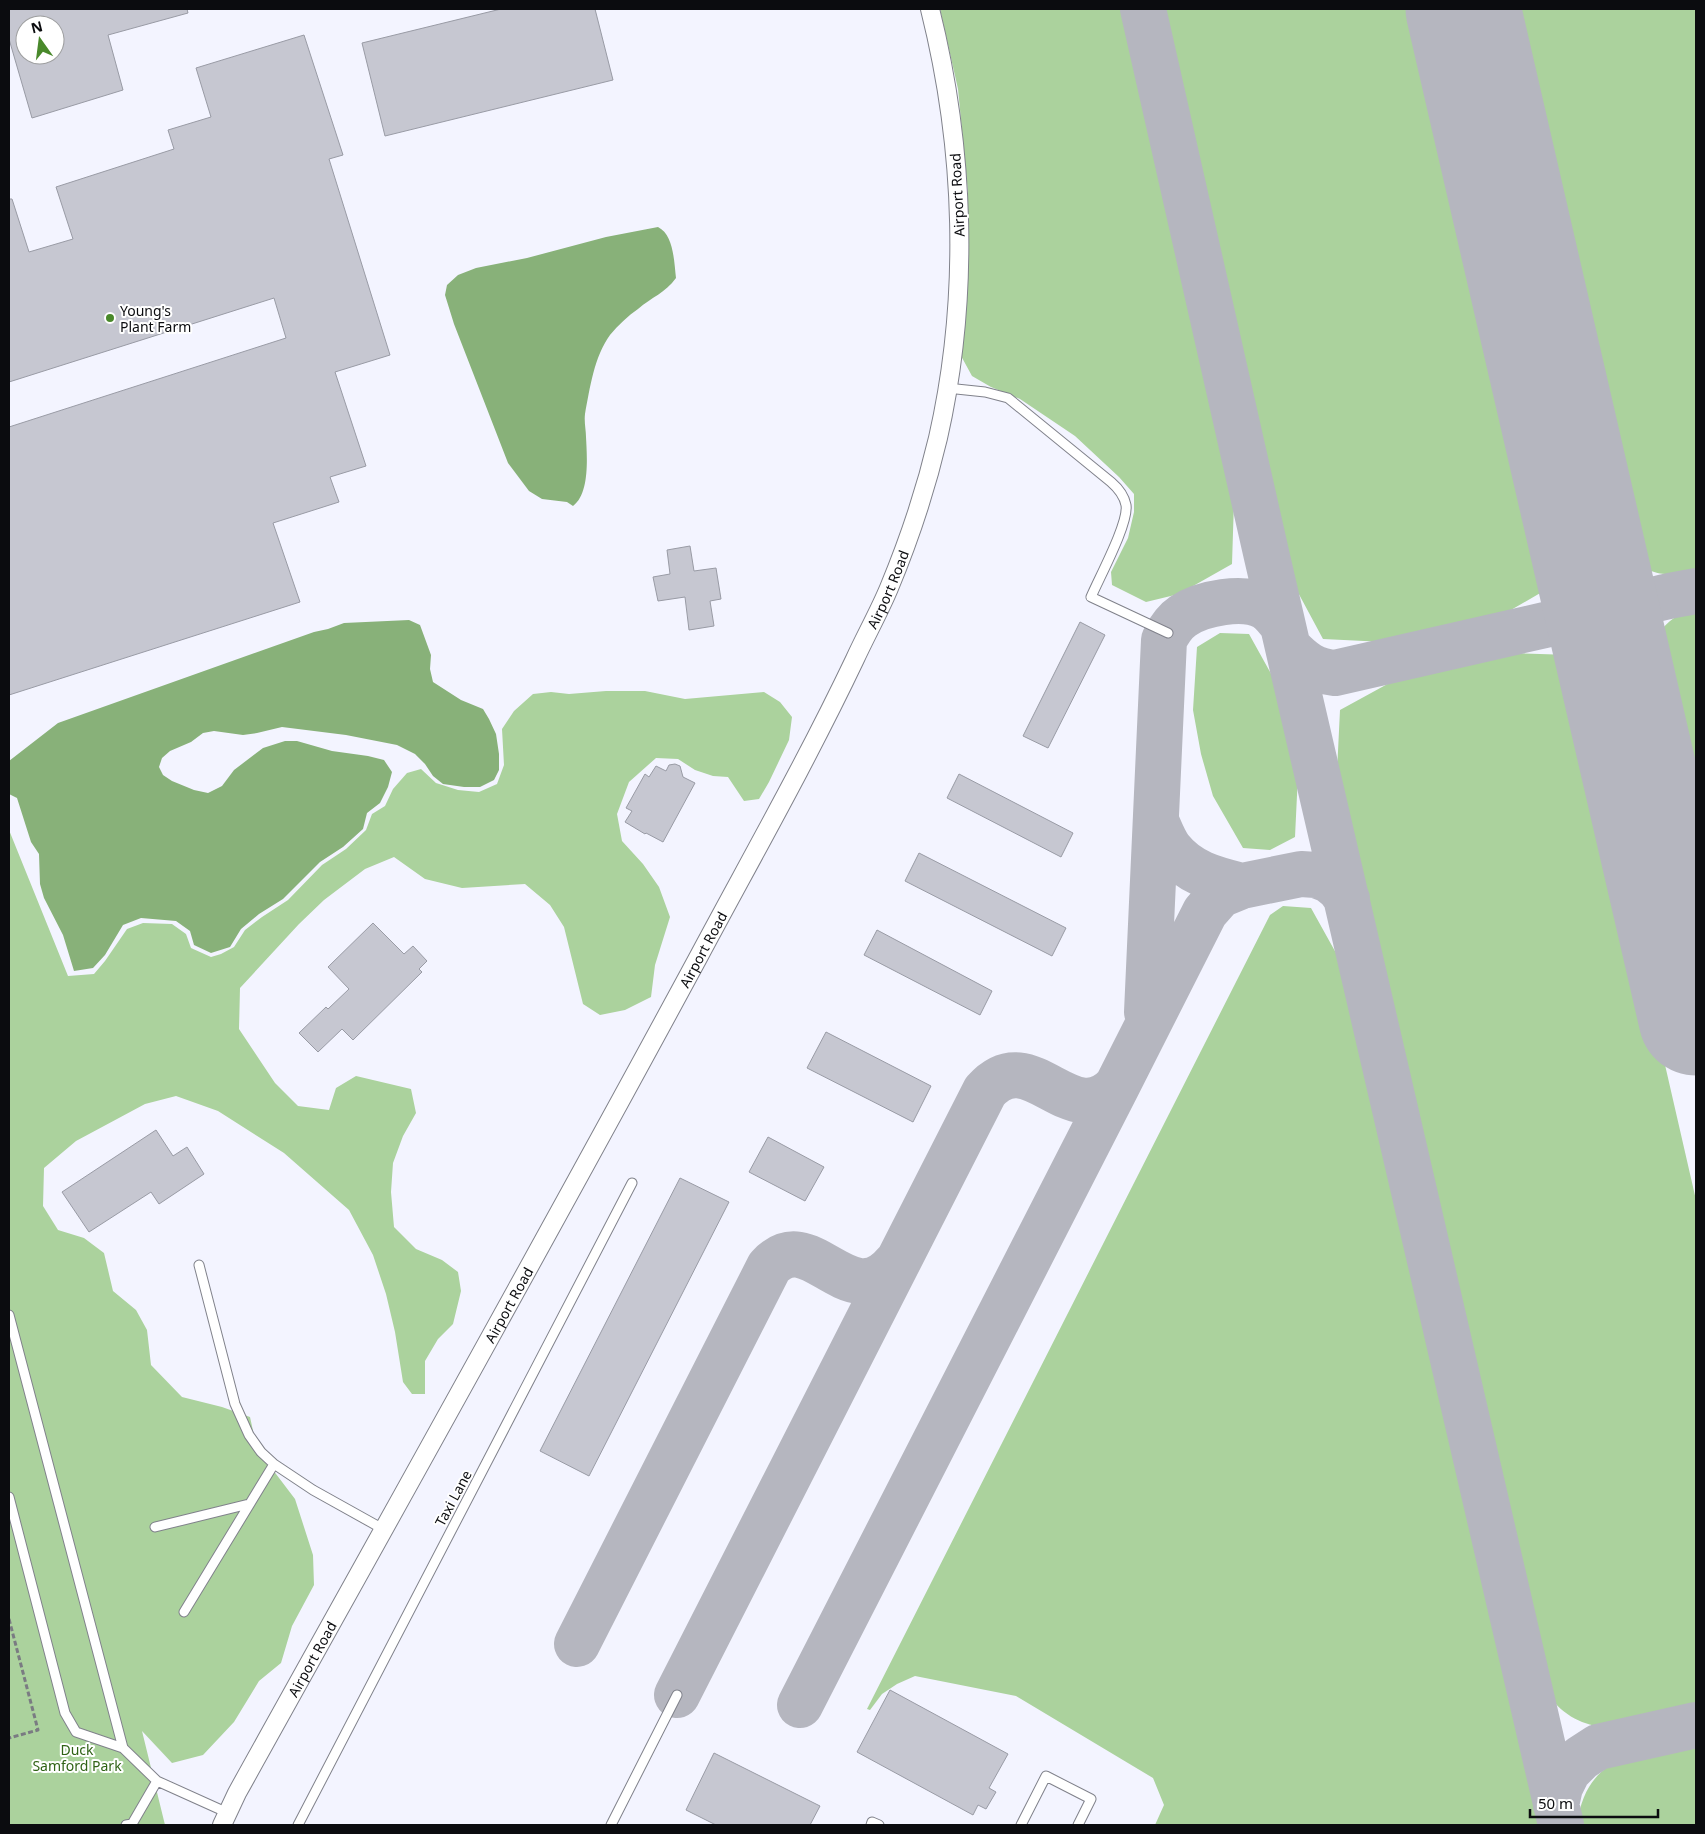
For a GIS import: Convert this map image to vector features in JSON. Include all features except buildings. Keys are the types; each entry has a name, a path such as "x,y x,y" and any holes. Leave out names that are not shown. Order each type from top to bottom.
{"street":[{"name":"Airport Road","path":"225,1819 237,1793 632,1080 828,715 889,588 923,494 938,435 952,357 959,277 959,194 951,112 930,9"}],"lane":[{"path":"947,388 986,392 1008,398 1121,492 1126,506 1124,524 1091,597 1168,633"},
{"name":"Taxi Lane","path":"298,1825 632,1183"},
{"path":"199,1266 235,1404 249,1434 261,1452 274,1464 313,1490 383,1529"},
{"path":"9,1315 123,1748"},
{"path":"184,1612 274,1464"},
{"path":"9,1497 65,1713 76,1732 123,1748 157,1781 225,1819"},
{"path":"155,1527 249,1504"},
{"path":"611,1825 677,1695"},
{"path":"1021,1825 1046,1776 1091,1799 1078,1825"},
{"path":"126,1825 132,1824 157,1781"},
{"path":"871,1825 872,1822 879,1825"}],"path":[{"path":"9,1619 38,1730 9,1738"}],"green space":[{"path":"940,9 1128,9 1210,360 1234,501 1232,564 1179,594 1146,602 1112,585 1111,572 1128,538 1134,512 1134,494 1119,477 1075,436 1020,399 991,387 972,376 960,354 967,270 968,192 958,89"},
{"path":"1159,9 1421,9 1554,585 1504,614 1444,631 1385,642 1323,639 1294,585 1256,445 1173,87"},
{"path":"1501,9 1696,9 1696,570 1675,574 1658,573 1643,567 1626,553"},
{"path":"1696,609 1696,857 1650,654 1657,637 1666,624 1679,615"},
{"path":"1220,633 1249,634 1279,688 1291,730 1298,774 1295,837 1270,850 1243,848 1213,796 1201,754 1193,710 1197,647"},
{"path":"1512,653 1571,655 1696,1200 1696,1712 1640,1725 1622,1727 1603,1727 1586,1723 1569,1715 1554,1702 1540,1678 1362,908 1337,772 1340,710 1393,681 1450,664"},
{"name":"Duck Samford Park","path":"645,691 685,699 764,692 780,702 792,717 789,740 759,799 744,801 728,777 713,776 695,770 678,759 656,758 629,782 617,814 622,841 643,864 659,887 670,917 655,965 651,997 625,1010 600,1015 583,1004 564,927 550,905 525,884 462,888 425,879 394,857 365,869 324,900 299,924 240,988 239,1029 275,1083 298,1106 329,1110 336,1088 356,1076 411,1089 416,1113 403,1136 393,1163 391,1192 394,1227 416,1249 442,1260 458,1272 461,1291 453,1324 438,1339 425,1361 425,1394 412,1394 403,1382 395,1332 386,1294 373,1255 349,1210 284,1153 218,1111 176,1096 145,1104 76,1141 44,1168 43,1206 58,1230 84,1238 104,1253 113,1291 136,1310 147,1330 151,1365 182,1397 222,1407 250,1417 257,1449 295,1499 313,1555 314,1585 292,1626 281,1663 259,1681 234,1722 203,1755 172,1763 142,1731 165,1825 9,1825 9,830 68,976 94,974 127,929 143,923 172,924 186,934 191,948 211,957 234,947 245,930 288,900 322,865 346,849 366,830 372,814 385,806 393,789 407,773 421,769 436,783 458,790 479,792 497,784 504,765 502,729 514,711 533,694"},
{"path":"1283,906 1311,908 1341,962 1380,1102 1546,1825 1155,1825 1164,1805 1153,1778 1016,1696 915,1676 897,1684 882,1694 870,1710 867,1709 1270,915"},
{"path":"1696,1739 1696,1825 1577,1825 1582,1801 1591,1784 1603,1770 1635,1754"}],"shaded area":[{"path":"658,227 670,242 676,278 663,291 620,324 610,335 600,353 593,373 585,414 586,474 585,484 578,500 573,506 567,502 542,499 529,491 508,463 454,324 445,295 447,285 458,275 476,268 527,258 606,237"},
{"path":"409,620 420,625 431,655 430,669 433,682 461,700 483,709 489,719 496,734 499,754 499,770 494,780 480,787 443,784 433,776 415,754 397,745 346,735 282,727 243,735 214,731 203,733 191,742 170,751 162,758 159,767 163,775 194,790 208,793 222,786 234,770 263,748 285,741 297,741 332,751 384,760 392,772 388,787 380,803 367,813 363,829 343,847 320,862 283,899 259,914 241,929 230,947 211,953 194,945 190,931 176,921 141,918 123,925 105,955 93,968 74,971 63,935 44,898 40,884 39,854 31,842 17,798 9,794 9,761 58,723 314,632 344,623"}],"taxiway":[{"path":"1143,9 1267,557 1561,1825"},
{"path":"1589,555 1606,581 1612,586 1619,591 1648,601"},
{"path":"1613,659 1624,625 1642,605 1655,599 1696,591"},
{"path":"1147,1012 1164,640 1172,626 1183,616 1201,607 1223,602 1256,603 1270,611 1283,626"},
{"path":"1289,648 1309,665 1335,673 1558,622 1576,626 1591,633 1613,659"},
{"path":"1156,821 1168,846 1185,864 1212,878 1242,886"},
{"path":"800,1705 1205,912 1220,895 1242,886 1301,874 1316,875 1329,880 1339,888 1347,899"},
{"path":"677,1695 985,1091 1002,1078 1018,1075 1035,1080 1067,1096 1083,1101 1100,1098 1117,1086"},
{"path":"577,1644 769,1267 785,1256 800,1255 846,1277 862,1281 878,1278 896,1263"},
{"path":"1556,1805 1560,1787 1568,1771 1581,1758 1598,1747 1696,1725"}],"runway":[{"path":"1463,9 1696,1018"}],"place":[{"name":"Young's Plant Farm","path":"110,318"}]}
